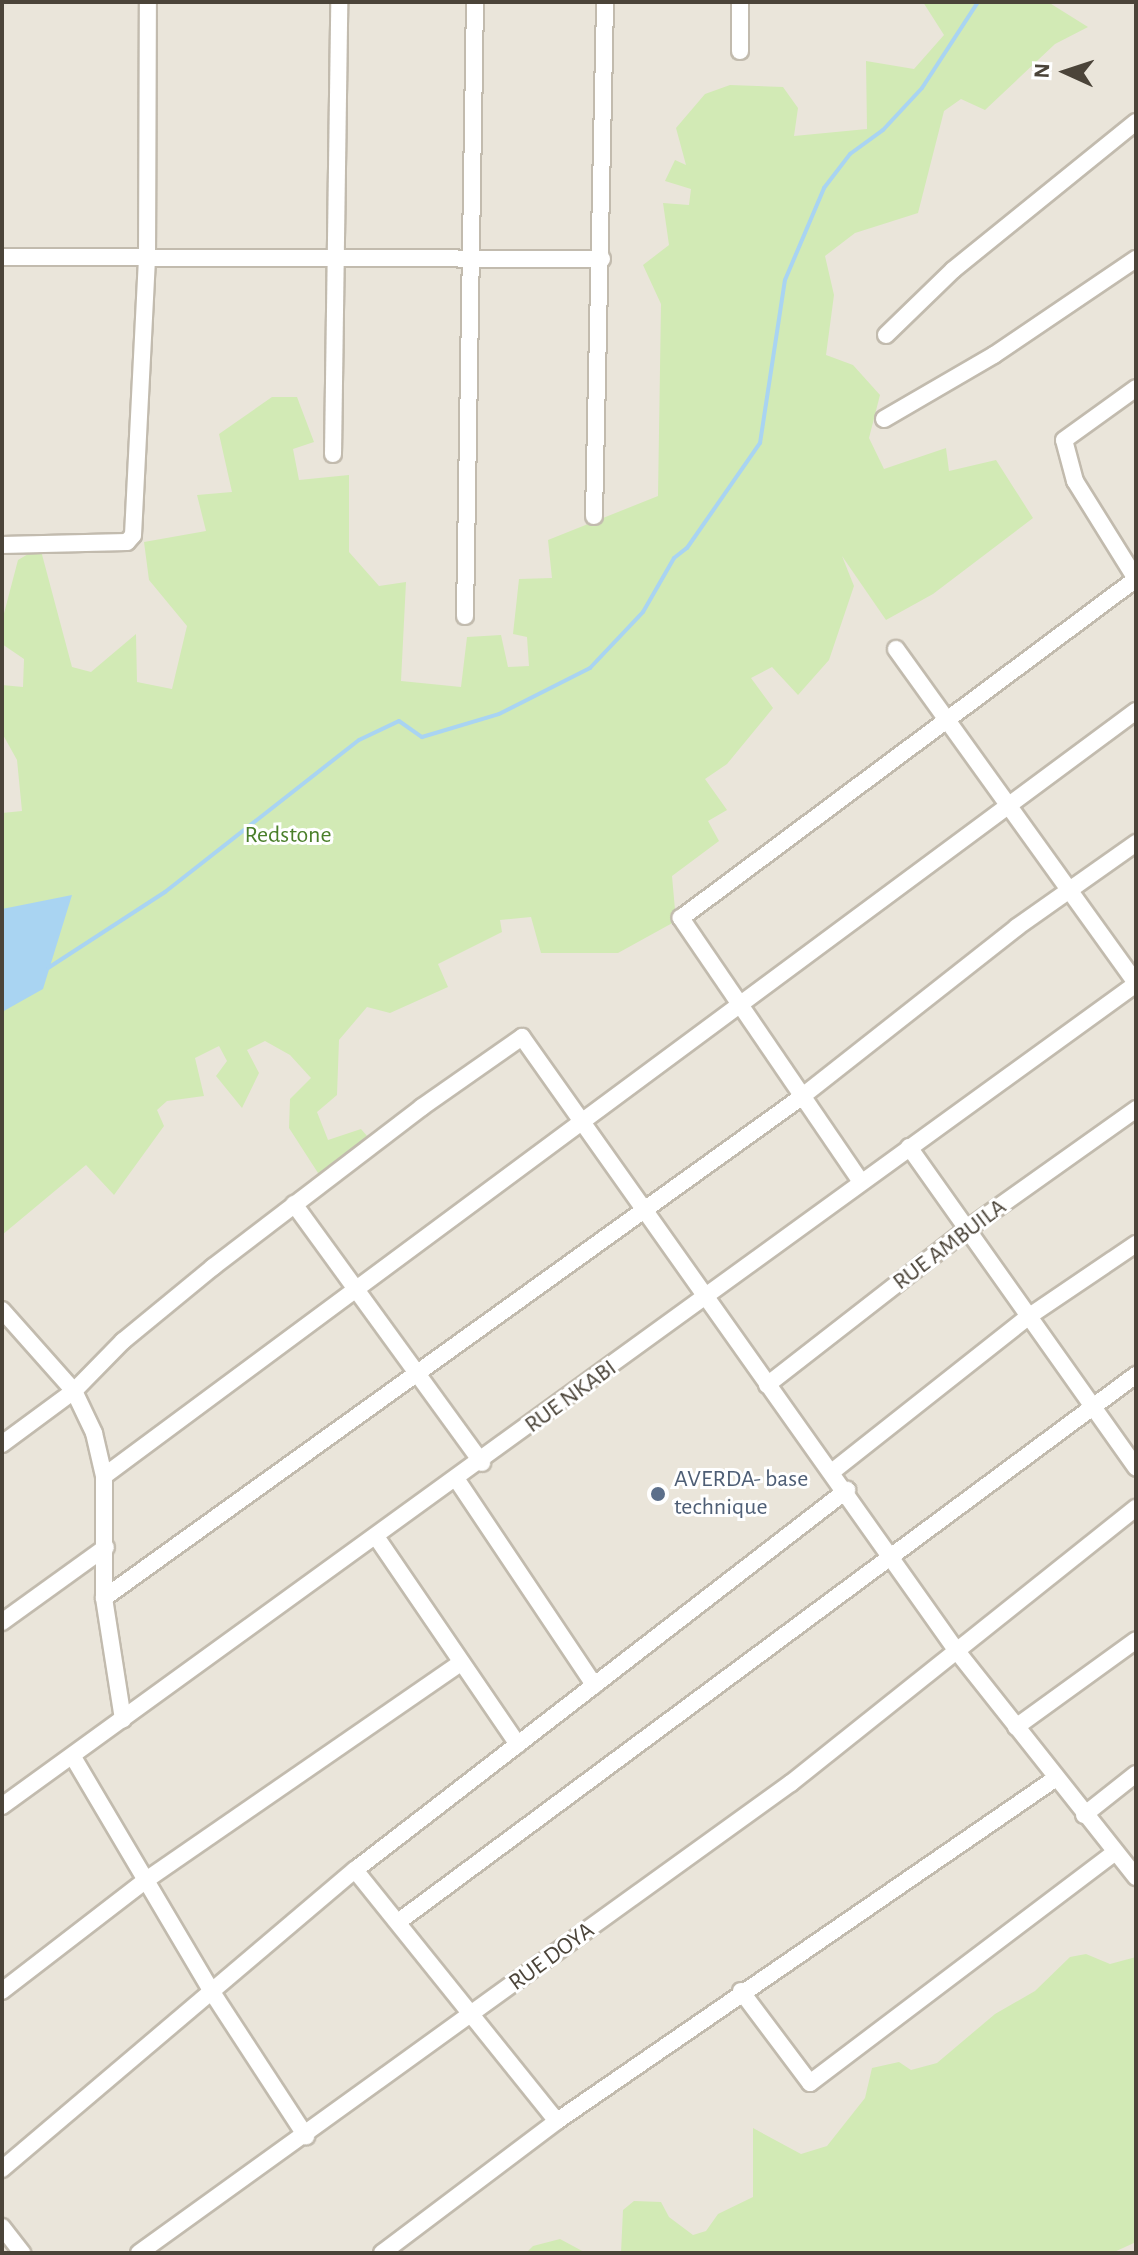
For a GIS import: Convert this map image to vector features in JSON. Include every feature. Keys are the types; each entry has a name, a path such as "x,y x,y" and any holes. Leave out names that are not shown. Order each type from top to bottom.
{"street":[{"path":"2,545 131,540 147,260 148,2"},
{"path":"333,454 339,2"},
{"path":"465,616 475,2"},
{"path":"594,516 602,259 605,2"},
{"path":"740,2 740,51"},
{"path":"886,335 953,270 1135,126"},
{"path":"2,257 147,260 337,256 471,260 602,259"},
{"path":"884,419 994,355 1136,259"},
{"path":"861,1182 800,1098 682,916 1136,579 1075,481 1064,440 1136,388"},
{"path":"896,649 1136,984"},
{"path":"104,1476 740,1007 1005,804 1136,711"},
{"path":"104,1598 800,1098 1136,843"},
{"name":"RUE NKABI","path":"2,1806 482,1463 861,1182 1136,984"},
{"path":"2,1444 74,1391 123,1341 294,1204 518,1038 525,1039 585,1121 704,1297 893,1554 956,1650 1136,1877"},
{"name":"RUE AMBUILA","path":"767,1385 966,1230 1136,1109"},
{"path":"909,1147 1136,1468"},
{"path":"294,1204 482,1463"},
{"path":"833,1471 1028,1317 1136,1244"},
{"path":"3,1313 74,1391 94,1433 104,1476 104,1598 123,1720"},
{"path":"398,1922 700,1703 893,1554 1136,1375"},
{"path":"457,1480 594,1685"},
{"path":"2,2169 210,1989 355,1870 847,1490"},
{"name":"RUE DOYA","path":"139,2253 306,2136 791,1783 1136,1508"},
{"path":"377,1538 459,1664 518,1745"},
{"path":"2,1622 106,1547"},
{"path":"1016,1727 1136,1640"},
{"path":"2,1991 146,1880 459,1664"},
{"path":"73,1757 210,1989 306,2136"},
{"path":"1084,1815 1136,1774"},
{"path":"382,2253 557,2121 741,1991 1056,1778"},
{"path":"741,1991 810,2083 1114,1853"},
{"path":"355,1870 557,2121"},
{"path":"2,2227 22,2253"}],"shaded area":[{"path":"2,2 1136,2 1136,2253 2,2253"}],"green space":[{"name":"Redstone","path":"923,2 1048,2 1088,27 1055,44 985,110 961,99 944,111 918,213 855,233 825,256 834,295 826,355 853,365 880,395 869,438 884,469 946,448 949,471 996,460 1033,518 933,594 886,620 842,556 854,586 829,660 798,695 772,667 751,678 773,708 727,764 705,779 727,810 708,821 719,841 672,876 676,921 618,953 541,953 531,917 500,920 502,932 438,964 448,987 390,1013 367,1007 339,1040 337,1095 317,1112 328,1140 361,1129 373,1143 334,1171 318,1173 289,1128 290,1099 311,1078 290,1055 265,1041 247,1050 259,1073 242,1108 216,1076 227,1061 219,1046 195,1058 204,1096 167,1101 157,1110 164,1126 114,1195 86,1165 2,1235 2,813 22,811 17,760 2,733 2,685 23,687 24,659 2,644 2,621 18,560 40,547 72,667 91,672 136,634 137,682 172,689 187,626 149,580 144,542 206,531 197,495 232,492 219,434 272,397 297,397 314,442 293,449 299,480 349,475 349,552 379,586 406,582 401,681 461,687 467,637 501,635 508,667 529,666 527,637 513,634 519,579 552,578 548,540 658,496 661,304 643,265 669,245 663,203 689,205 691,189 665,181 675,160 686,165 676,128 705,94 730,85 783,87 798,108 794,136 867,129 866,61 914,69 944,35"},
{"path":"1086,1954 1110,1964 1136,1957 1136,2242 1112,2253 621,2253 623,2210 634,2201 661,2202 669,2217 693,2235 706,2231 718,2214 753,2197 753,2128 801,2154 827,2146 865,2098 872,2068 899,2062 911,2070 937,2063 995,2014 1035,1991 1070,1957"},
{"path":"560,2239 586,2253 526,2253 533,2246"}],"water":[{"path":"72,895 43,989 2,1012 2,909"}],"waterway":[{"path":"48,968 165,892 359,740 399,721 422,737 499,714 590,668 643,612 674,558 687,548 760,443 785,280 824,188 850,154 883,130 922,88 978,2"}],"place":[{"name":"AVERDA- base technique","path":"658,1494"}]}
